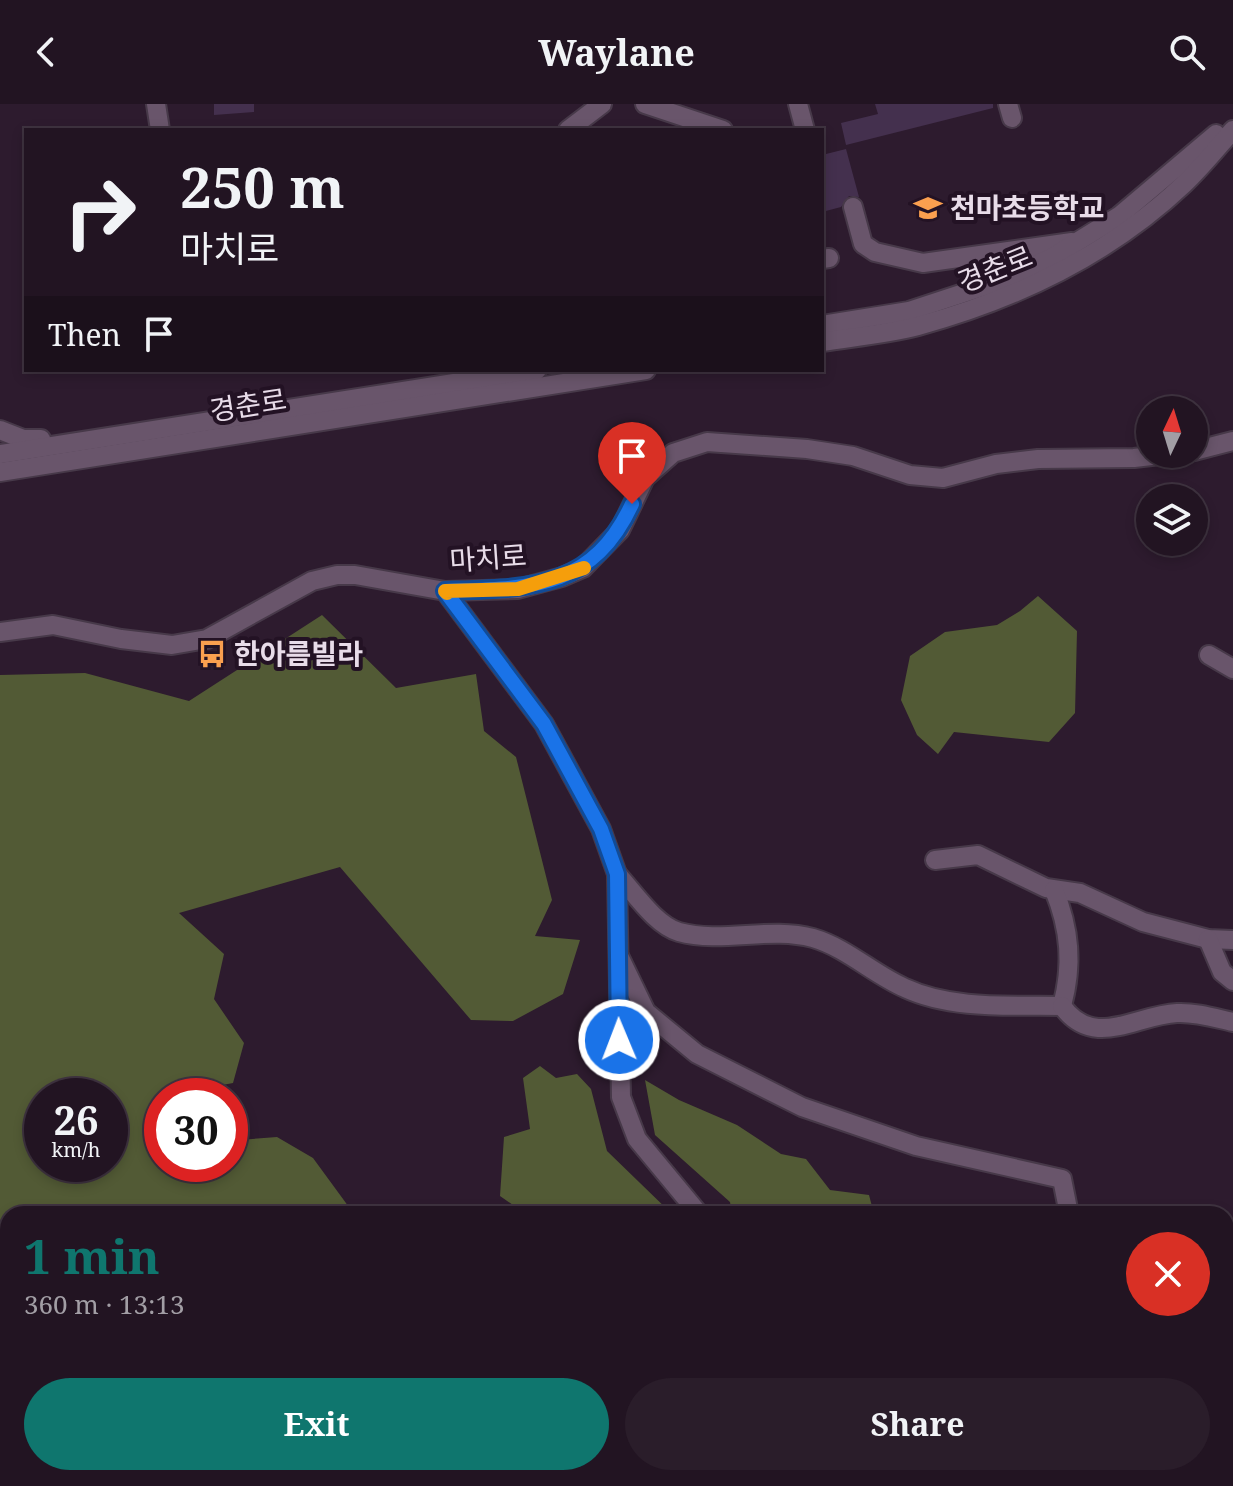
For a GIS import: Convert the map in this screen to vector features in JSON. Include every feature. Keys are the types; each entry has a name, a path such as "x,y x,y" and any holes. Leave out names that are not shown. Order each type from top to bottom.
{"street":[{"path":"156,104 160,128"},
{"path":"571,128 602,104"},
{"path":"645,104 717,128"},
{"path":"798,104 804,128"},
{"name":"경춘로","path":"824,325 909,311 994,283 1051,258 1119,216 1233,119"},
{"name":"경춘로","path":"824,342 915,327 1036,285 1087,258 1136,225 1185,183 1233,130"},
{"path":"853,207 863,244 875,252 923,263 1079,241"},
{"path":"315,405 457,372"},
{"name":"경춘로","path":"0,454 524,372"},
{"name":"경춘로","path":"0,472 633,372"},
{"path":"0,430 23,439 92,439"},
{"path":"1208,447 1233,441"},
{"name":"마치로","path":"0,632 53,625 121,639 172,645 207,639 312,581 337,575 355,575 445,591 518,589 583,568 620,530 645,478 673,453 707,442 807,449 853,456 910,475 943,478 996,464 1038,459 1136,458"},
{"path":"445,591 544,724 601,829 617,874 621,1097 637,1139 692,1206"},
{"path":"1209,655 1233,669"},
{"path":"935,860 978,855 1054,890 1080,893 1143,922 1208,939 1233,940"},
{"path":"617,874 662,922 677,931 708,936 784,932 816,939 904,988 938,1000 1062,1006"},
{"path":"1054,890 1063,912 1071,957 1062,1006 1073,1020 1088,1026 1110,1028 1180,1012 1233,1022"},
{"path":"1208,939 1222,972 1233,981"},
{"path":"619,955 646,1012 697,1054 802,1107 916,1146 1062,1179 1067,1206"}],"green space":[{"path":"1038,596 1077,631 1075,713 1049,742 954,732 938,754 917,735 901,700 910,656 945,632 997,625"},
{"path":"322,615 396,688 476,674 484,731 516,757 552,900 535,936 580,940 563,994 513,1021 471,1020 340,867 179,913 224,954 214,999 244,1043 234,1078 144,1078 144,1182 248,1182 248,1139 277,1137 313,1158 348,1206 0,1206 0,675 85,673 189,701"},
{"path":"540,1066 556,1078 577,1074 591,1089 607,1151 664,1206 514,1206 500,1196 504,1137 530,1129 523,1078"},
{"path":"645,1080 679,1100 737,1125 781,1154 806,1159 830,1190 869,1195 872,1206 731,1206 730,1202 655,1135"}],"building":[{"path":"214,104 254,104 254,112 214,115"},
{"path":"875,104 993,104 993,108 846,145 841,123 878,114"},
{"path":"846,149 859,197 849,196 841,207 824,211 824,154"}],"slow traffic":[{"path":"447,593 445,591 518,589 584,568"}],"place":[{"name":"천마초등학교","path":"928,208"},
{"name":"한아름빌라","path":"212,654"}],"route":[{"path":"619,1040 617,874 601,829 544,724 445,591 518,589 583,568 620,530 632,504"}]}
